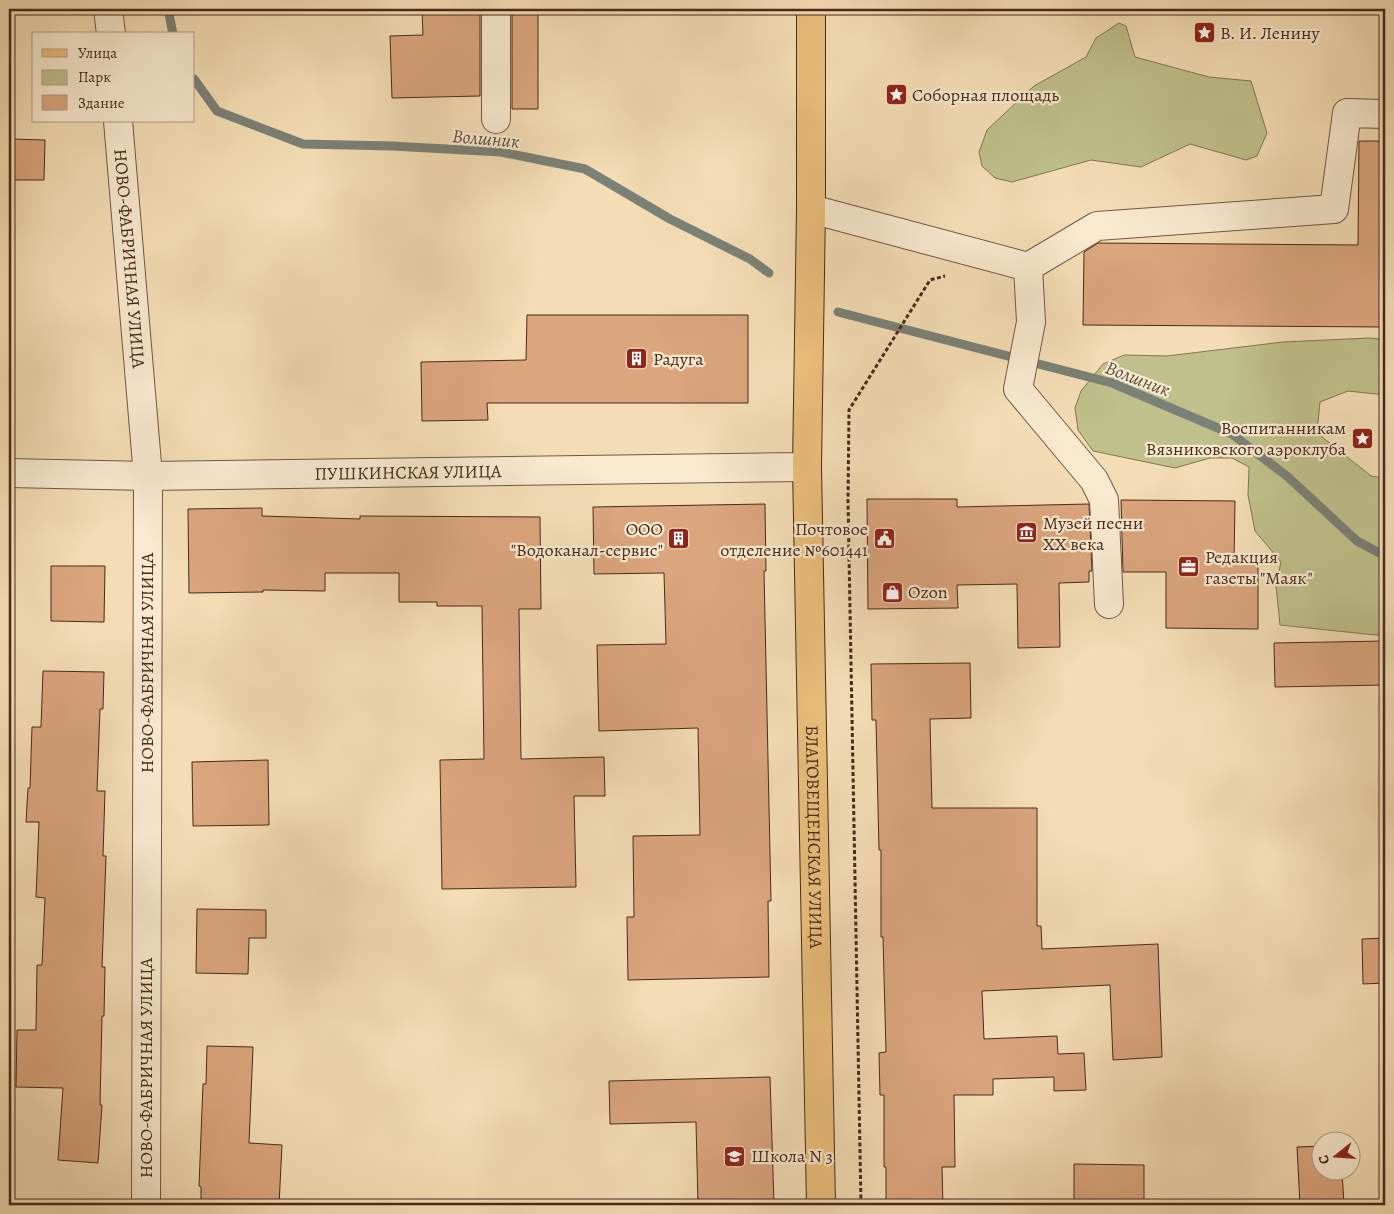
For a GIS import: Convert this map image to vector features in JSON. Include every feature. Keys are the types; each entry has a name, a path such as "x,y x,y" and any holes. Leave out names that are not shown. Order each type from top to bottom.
{"main road":[{"name":"БЛАГОВЕЩЕНСКАЯ УЛИЦА","path":"811,9 811,209 807,466 821,1205"}],"street":[{"path":"108,9 111,32"},
{"path":"496,9 496,119"},
{"path":"811,209 1028,266 1096,226 1334,209 1347,113 1385,114"},
{"name":"НОВО-ФАБРИЧНАЯ УЛИЦА","path":"118,122 148,476 146,1205"},
{"path":"1028,266 1031,322 1018,389 1094,480 1104,500 1109,604"},
{"name":"ПУШКИНСКАЯ УЛИЦА","path":"9,473 148,476 807,466"}],"path":[{"path":"861,1205 848,510 849,410 930,280"}],"green space":[{"path":"1119,23 1126,26 1135,57 1209,77 1251,81 1267,133 1257,156 1246,160 1190,144 1141,167 1091,160 1012,182 995,178 982,166 979,152 987,130 1034,86 1086,57 1096,38"},
{"path":"1370,338 1385,340 1385,395 1348,391 1320,402 1317,433 1371,476 1385,478 1385,636 1280,625 1276,585 1281,562 1255,531 1248,495 1249,467 1232,458 1210,458 1175,468 1093,451 1078,430 1075,408 1081,391 1103,364 1124,355 1167,356 1283,342"}],"building":[{"path":"422,9 480,9 480,96 392,98 390,36 423,35"},
{"path":"512,9 538,9 538,109 512,109"},
{"path":"9,139 45,140 44,180 9,180"},
{"path":"1359,141 1385,141 1385,327 1083,325 1084,252 1098,243 1358,245"},
{"name":"Радуга","path":"527,315 748,315 748,403 487,403 488,420 422,421 421,362 526,360"},
{"path":"867,499 957,499 957,507 1089,504 1092,571 1089,571 1089,582 1059,583 1060,647 1018,648 1017,584 957,585 958,608 868,609"},
{"name":"Редакция газеты \"Маяк\"","path":"1121,500 1235,501 1234,563 1258,563 1258,629 1166,628 1166,572 1123,572"},
{"path":"765,504 766,571 764,571 771,901 768,901 769,977 628,980 627,917 634,917 633,836 700,835 698,728 599,731 597,645 666,644 664,573 594,574 593,507"},
{"path":"262,508 262,516 360,519 360,516 540,517 541,609 519,609 521,759 604,757 605,796 574,796 576,887 442,889 440,760 484,759 482,606 437,606 437,602 399,602 399,573 325,573 325,591 263,590 263,592 189,593 188,509"},
{"path":"51,566 105,566 104,622 51,621"},
{"path":"1385,641 1385,685 1275,687 1274,643"},
{"path":"970,663 971,718 930,719 932,808 1037,808 1037,926 1041,926 1042,949 1158,944 1162,1057 1113,1060 1110,985 982,991 984,1039 1057,1036 1058,1054 1084,1053 1086,1090 1054,1091 1054,1077 993,1079 993,1095 954,1095 955,1167 942,1167 943,1205 886,1205 884,1095 880,1095 879,1053 886,1052 883,937 881,937 881,850 879,850 876,720 872,720 871,664"},
{"path":"43,671 104,672 103,709 100,709 97,791 105,791 103,856 106,856 102,967 105,967 100,1105 102,1105 98,1163 58,1160 63,1088 16,1087 17,1030 36,1030 37,965 42,965 45,898 36,897 39,822 26,822 28,788 30,788 32,727 41,727"},
{"path":"268,760 269,825 193,826 192,762"},
{"path":"197,909 266,910 266,938 249,938 248,974 196,973"},
{"path":"1385,938 1385,983 1363,984 1362,939"},
{"path":"207,1046 253,1047 249,1143 282,1145 279,1205 201,1205 201,1187 199,1186 203,1084 206,1084"},
{"name":"Школа N 3","path":"770,1077 774,1205 698,1205 696,1122 610,1124 609,1081"},
{"path":"1312,1146 1312,1182 1343,1182 1344,1205 1300,1205 1297,1147"},
{"path":"1074,1164 1144,1165 1144,1205 1074,1205"}],"waterway":[{"name":"Волшник","path":"168,9 173,32"},
{"name":"Волшник","path":"195,80 217,111 303,144 392,146 501,152 585,169 670,219 750,259 769,273"},
{"name":"Волшник","path":"838,312 1112,383 1232,434 1288,477 1357,541 1385,556"}],"place":[{"name":"В. И. Ленину","path":"1204,33"},
{"name":"Соборная площадь","path":"896,95"},
{"name":"Радуга","path":"637,359"},
{"name":"Воспитанникам Вязниковского аэроклуба","path":"1362,438"},
{"name":"Музей песни XX века","path":"1027,533"},
{"name":"ООО \"Водоканал-сервис\"","path":"679,539"},
{"name":"Почтовое отделение №601441","path":"884,539"},
{"name":"Редакция газеты \"Маяк\"","path":"1189,567"},
{"name":"Ozon","path":"892,592"},
{"name":"Школа N 3","path":"735,1156"}]}
